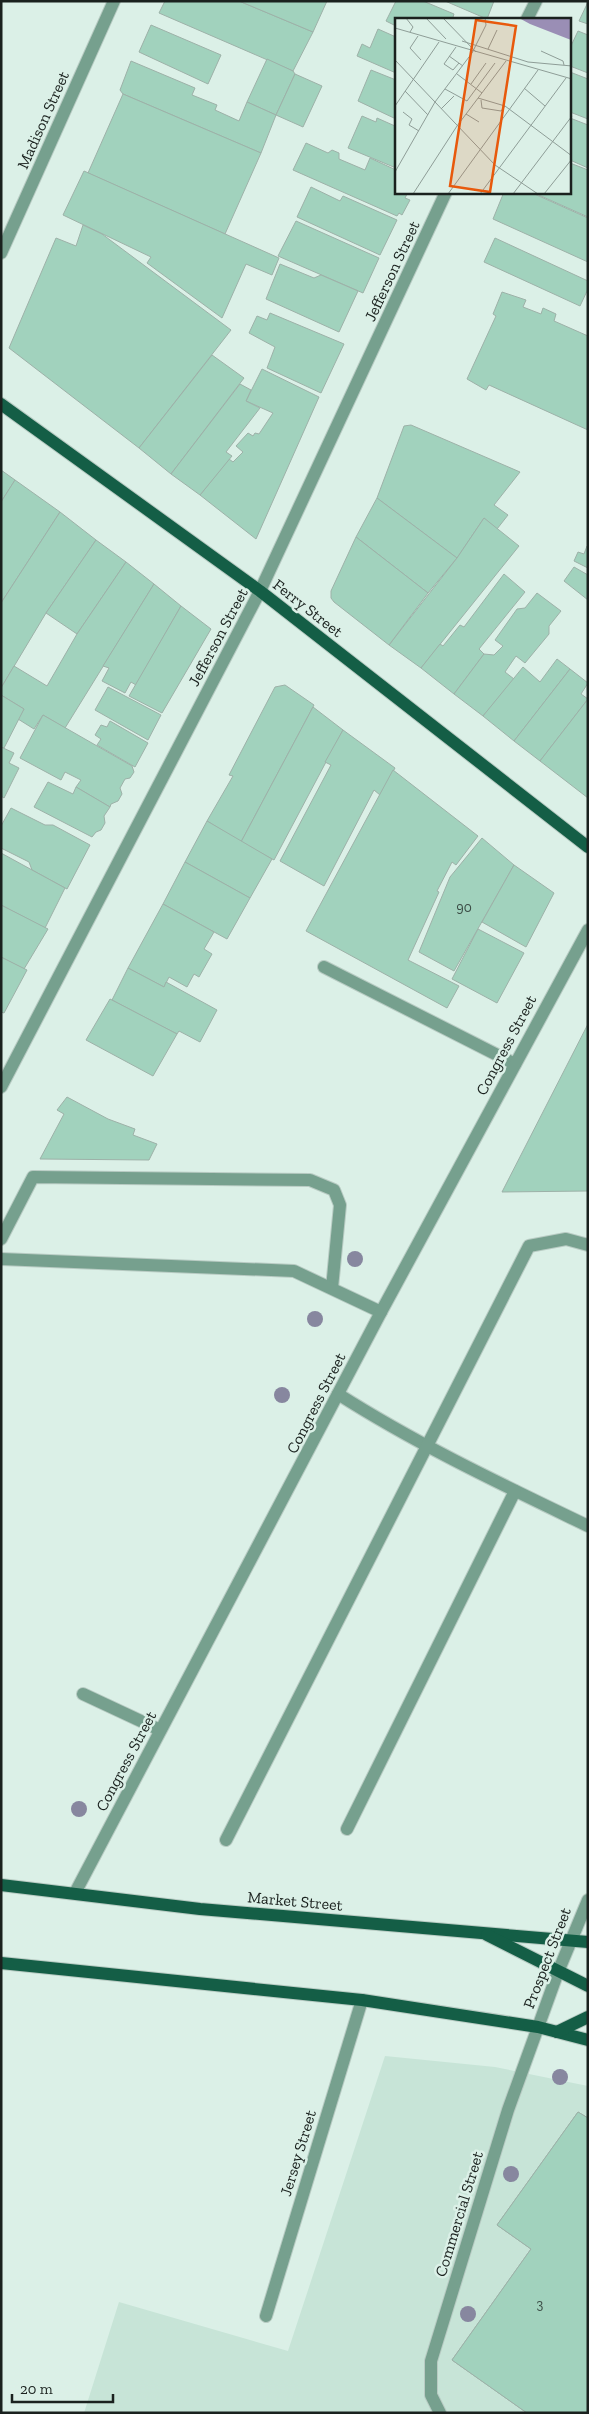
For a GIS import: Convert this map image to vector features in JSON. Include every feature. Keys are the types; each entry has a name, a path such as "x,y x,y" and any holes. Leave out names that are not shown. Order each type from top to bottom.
{"main road":[{"name":"Ferry Street","path":"1,404 260,591 588,847"},
{"name":"Market Street","path":"1,1885 200,1909 588,1942"},
{"path":"481,1932 588,1986"},
{"path":"1,1963 362,2000 538,2027 588,2040"},
{"path":"557,2032 588,2017"}],"street":[{"name":"Madison Street","path":"1,253 114,1"},
{"path":"528,18 536,1"},
{"name":"Jefferson Street","path":"1,1087 260,591 445,194"},
{"name":"Congress Street","path":"75,1893 381,1312 588,930"},
{"path":"324,967 515,1064"},
{"path":"1,1239 34,1177 310,1180 334,1190 340,1205 332,1288"},
{"path":"226,1840 529,1246 566,1239 588,1245"},
{"path":"1,1259 294,1271 381,1312"},
{"path":"338,1394 428,1447 588,1526"},
{"path":"347,1829 515,1491"},
{"path":"83,1694 160,1730"},
{"name":"Prospect Street","path":"538,2027 558,1972 588,1900"},
{"name":"Jersey Street","path":"266,2316 362,2000"},
{"name":"Commercial Street","path":"440,2413 432,2395 431,2361 508,2110 538,2027"}],"shaded area":[{"path":"385,2056 495,2067 588,2086 588,2413 84,2413 119,2302 288,2351"}],"building":[{"path":"165,1 239,1 313,32 293,71 159,13"},
{"path":"239,1 327,1 313,32"},
{"path":"396,1 423,1 454,14 453,17 455,18 395,18 395,26 386,21"},
{"path":"445,1 494,1 487,18"},
{"path":"588,2 588,24 579,21"},
{"path":"151,25 221,55 208,84 139,52"},
{"path":"378,29 395,37 395,73 357,56 362,44 370,48"},
{"path":"578,31 588,35 588,73 572,67 572,44"},
{"path":"267,59 293,71 295,74 276,115 247,102"},
{"path":"131,61 195,88 192,95 217,105 215,110 239,121 247,102 276,115 261,153 123,94 120,90"},
{"path":"371,70 395,80 395,119 358,101"},
{"path":"572,73 588,79 588,119 572,113"},
{"path":"295,74 322,86 303,127 276,115"},
{"path":"123,94 261,153 225,234 88,173"},
{"path":"362,116 376,122 377,118 395,126 395,168 348,148"},
{"path":"572,119 588,125 588,168 572,161"},
{"path":"306,143 328,153 332,150 339,153 339,159 365,170 370,158 395,170 395,194 407,194 405,198 410,200 402,215 399,213 397,216 293,170"},
{"path":"572,164 588,170 588,217 536,194 572,194"},
{"path":"84,171 279,258 272,275 246,264 222,318 147,263 151,257 63,215"},
{"path":"311,187 340,201 343,196 397,220 380,255 297,217"},
{"path":"503,194 534,194 588,218 588,262 493,219"},
{"path":"296,221 379,258 363,293 278,256"},
{"path":"83,225 102,234 231,330 139,448 9,348 56,238 76,246"},
{"path":"495,238 588,281 588,289 580,306 484,262"},
{"path":"280,264 314,278 321,275 358,291 339,332 266,299"},
{"path":"502,292 526,300 523,307 541,314 543,308 556,314 554,321 588,336 588,430 489,385 486,390 467,379 496,316 493,314"},
{"path":"270,313 344,344 321,393 267,368 275,347 249,333 257,316 267,320"},
{"path":"212,355 244,378 171,474 139,448"},
{"path":"262,369 319,397 256,539 200,495 229,459 233,462 243,452 236,446 248,433 253,436 255,433 259,434 273,413 246,401"},
{"path":"240,384 251,390 246,401 260,408 226,452 232,456 200,495 171,474"},
{"path":"411,425 520,472 494,505 508,515 497,529 484,518 457,558 377,498 404,426"},
{"path":"1,470 15,480 1,502"},
{"path":"15,480 60,512 1,603 1,502"},
{"path":"377,498 457,558 428,593 356,537"},
{"path":"60,512 96,540 46,613 1,688 1,603"},
{"path":"484,518 519,546 421,668 389,645 457,558"},
{"path":"356,537 428,593 389,645 331,598 331,591"},
{"path":"96,540 126,562 77,634 46,613"},
{"path":"587,546 588,568 574,561 578,552 584,554"},
{"path":"126,562 154,584 65,728 43,715 34,729 18,719 24,709 1,695 1,688 14,666 47,686 77,634"},
{"path":"574,567 588,575 588,600 564,581"},
{"path":"504,574 525,592 479,649 484,654 454,694 421,668 440,644 443,646 460,625 464,627"},
{"path":"154,584 181,606 136,685 131,682 125,693 102,681 109,668 103,666"},
{"path":"537,593 561,611 549,626 549,634 525,663 516,656 505,672 514,679 483,716 454,694 484,654 494,655 503,646 495,640 517,609 525,608"},
{"path":"181,606 211,629 162,713 129,696"},
{"path":"557,659 570,669 514,741 483,716 523,667 540,682"},
{"path":"570,669 588,683 581,694 588,699 540,761 514,741"},
{"path":"285,685 314,705 241,842 207,821 233,776 229,775 275,687"},
{"path":"108,687 161,715 148,740 95,710"},
{"path":"1,695 24,709 4,748 1,747"},
{"path":"588,699 588,798 540,761"},
{"path":"313,707 343,730 274,860 241,842"},
{"path":"43,715 132,766 134,772 130,778 125,779 120,788 122,794 118,801 111,804 110,807 76,787 81,780 65,772 61,780 20,758"},
{"path":"110,721 148,743 135,767 97,745 101,739 95,735 101,725 107,727"},
{"path":"343,730 395,768 380,795 374,790 324,886 280,861 331,765 325,762"},
{"path":"1,747 14,753 9,763 19,768 4,798 1,796"},
{"path":"393,770 478,836 456,865 452,862 437,891 439,892 408,960 459,986 447,1008 306,931"},
{"path":"48,782 73,794 76,787 110,807 104,816 105,823 101,830 92,837 34,807"},
{"path":"11,808 45,825 53,825 90,845 67,889 32,870 29,862 1,848 1,826"},
{"path":"207,821 272,859 250,898 185,862"},
{"path":"482,838 514,865 454,971 419,952 450,877"},
{"path":"1,853 65,888 45,928 1,905"},
{"path":"185,862 250,898 227,939 163,904"},
{"path":"514,865 554,893 526,947 482,922"},
{"path":"163,904 214,932 204,949 212,954 199,977 194,974 187,987 169,977 164,987 128,968"},
{"path":"1,905 48,929 24,969 1,957"},
{"path":"478,929 524,953 497,1003 452,979"},
{"path":"1,957 27,970 4,1013 1,1012"},
{"path":"128,968 164,987 166,982 217,1010 200,1042 179,1031 177,1034 112,1000"},
{"path":"110,999 177,1034 153,1076 86,1040"},
{"path":"588,1024 588,1191 502,1192"},
{"path":"67,1097 108,1119 135,1129 133,1135 157,1144 149,1160 40,1159 64,1114 57,1110"},
{"path":"578,2112 588,2118 588,2413 527,2413 452,2360 531,2249 497,2225"},
{"path":"578,2112 588,2118 588,2413 527,2413 452,2360 531,2249 497,2225"}]}
